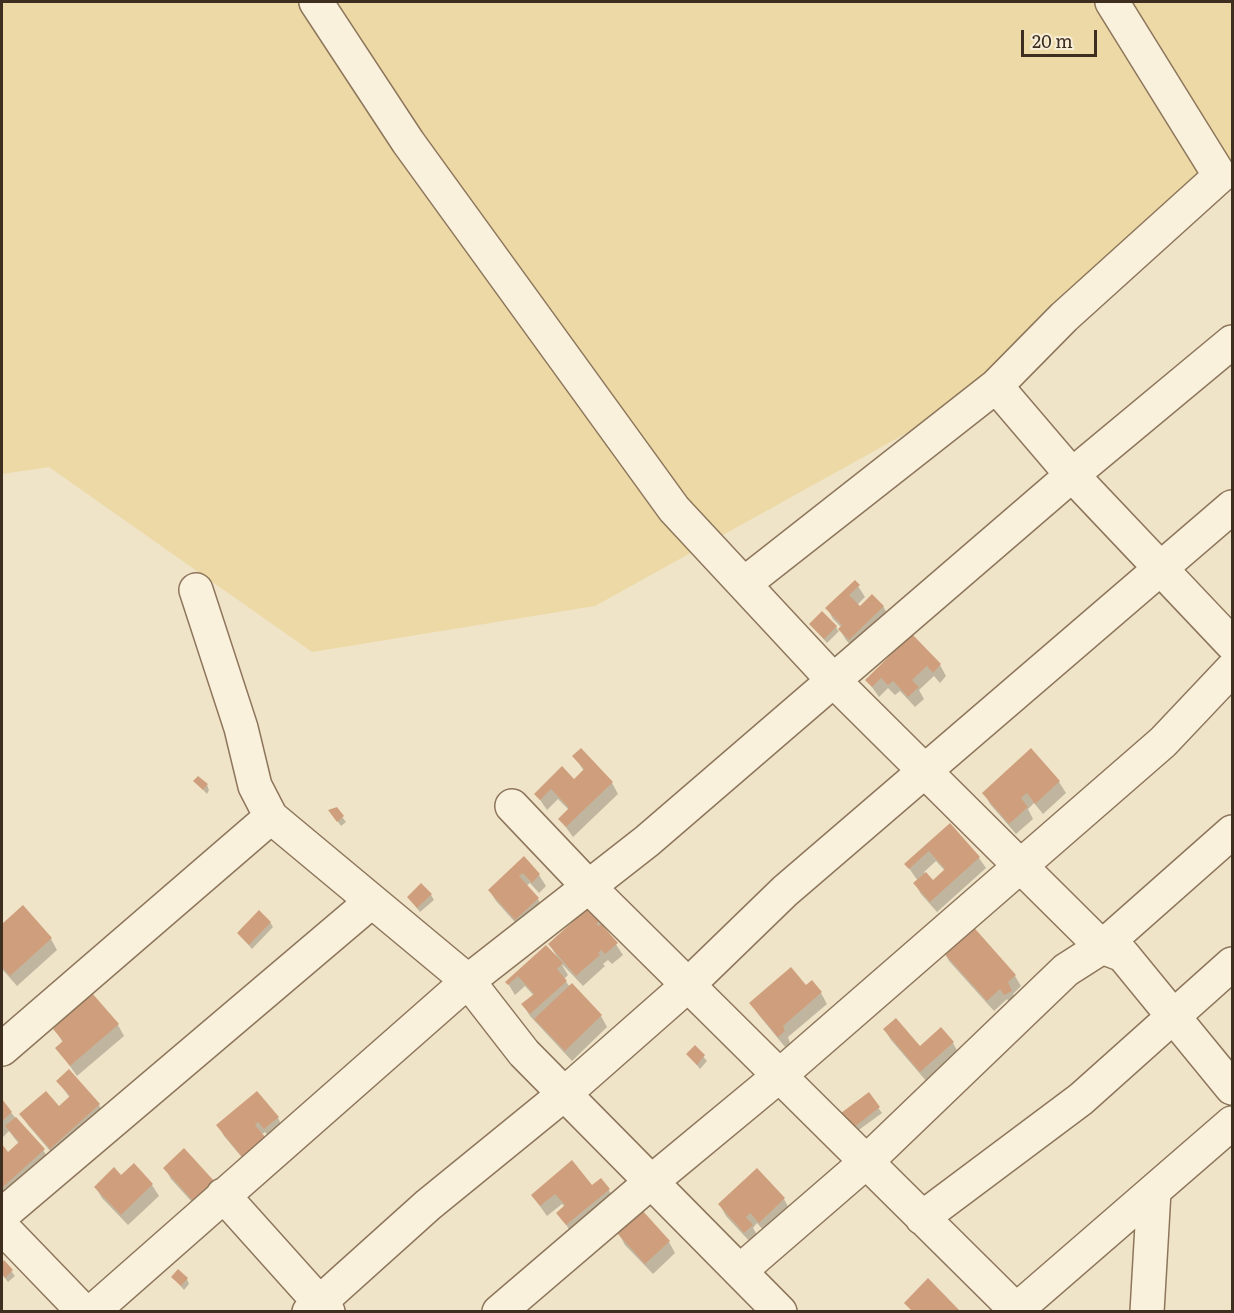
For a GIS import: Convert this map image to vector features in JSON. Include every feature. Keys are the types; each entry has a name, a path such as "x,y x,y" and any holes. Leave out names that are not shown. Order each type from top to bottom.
{"street":[{"path":"315,2 408,142 674,509 834,681 1020,867 1102,946 1123,955 1233,1088"},
{"path":"744,584 996,386 1064,317 1226,183 1112,2"},
{"path":"92,1311 468,981 646,841 1072,475 1233,342"},
{"path":"996,386 1072,475 1233,644"},
{"path":"223,1195 319,1308 428,1205 563,1095 688,985 785,891 1233,507"},
{"path":"196,590 241,728 255,786 271,818 468,981 524,1053 563,1095 780,1311"},
{"path":"499,1311 779,1076 1163,742 1233,669"},
{"path":"512,806 588,886 1015,1311 1233,1123"},
{"path":"2,1049 271,818"},
{"path":"740,1271 866,1162 1066,970 1102,946 1233,831"},
{"path":"2,1215 372,901"},
{"path":"922,1218 1082,1099 1233,964"},
{"path":"1147,1311 1154,1191"},
{"path":"2,1227 84,1311"}],"sand":[{"path":"2,2 1232,2 1232,175 1049,354 595,606 312,652 49,467 2,474"}],"building":[{"path":"855,580 860,585 849,595 860,606 872,594 884,606 849,640 838,629 842,625 825,608"},
{"path":"822,611 837,626 824,639 809,624"},
{"path":"912,634 941,664 933,673 927,666 912,680 919,687 908,697 893,681 888,685 881,678 872,687 865,680"},
{"path":"581,748 613,782 566,827 558,819 569,808 551,789 540,800 534,794 562,766 574,779 584,769 572,756"},
{"path":"1031,748 1060,781 1035,804 1027,793 1021,798 1028,807 1009,824 982,793"},
{"path":"198,776 208,784 203,790 193,781"},
{"path":"337,807 344,816 337,822 328,810"},
{"path":"950,823 980,857 930,902 913,883 926,872 933,880 945,869 929,851 909,869 904,864"},
{"path":"524,856 540,874 532,883 523,873 519,876 539,898 515,920 488,890"},
{"path":"421,883 432,894 417,908 407,897"},
{"path":"23,905 52,938 10,976 2,967 2,924"},
{"path":"589,907 601,920 596,924 599,926 601,924 618,943 605,954 601,950 598,953 600,955 576,976 548,944"},
{"path":"259,910 271,922 249,945 237,933"},
{"path":"970,923 1016,975 1008,982 1012,991 1004,995 1000,989 987,1001 941,950"},
{"path":"546,945 563,963 557,969 567,981 530,1014 521,1004 534,994 518,976 508,985 505,982"},
{"path":"791,967 806,985 812,980 822,992 783,1026 785,1031 778,1037 749,1003"},
{"path":"572,983 602,1015 565,1051 534,1019"},
{"path":"85,985 119,1024 70,1066 55,1048 63,1041 53,1029 64,1018"},
{"path":"896,1018 920,1046 941,1027 954,1042 920,1072 883,1029"},
{"path":"695,1045 705,1055 697,1065 686,1054"},
{"path":"69,1069 100,1104 50,1149 19,1114 46,1091 59,1106 70,1096 56,1081"},
{"path":"257,1091 279,1117 264,1129 258,1122 255,1125 266,1138 242,1157 216,1125"},
{"path":"869,1092 880,1107 853,1128 841,1113"},
{"path":"2,1099 12,1112 2,1121"},
{"path":"16,1117 45,1149 2,1188 2,1144 8,1152 19,1142 5,1126"},
{"path":"184,1148 215,1182 194,1202 163,1168"},
{"path":"572,1160 592,1185 601,1178 610,1189 566,1225 556,1213 565,1205 555,1194 540,1206 531,1195"},
{"path":"134,1163 153,1184 121,1215 94,1187 114,1167 121,1175"},
{"path":"757,1168 785,1198 759,1223 750,1213 746,1217 753,1225 744,1233 718,1204"},
{"path":"642,1210 670,1241 645,1264 617,1233"},
{"path":"4,1260 13,1270 5,1278 2,1274"},
{"path":"178,1269 188,1278 181,1286 171,1277"},
{"path":"928,1278 961,1312 913,1312 904,1303"}]}
